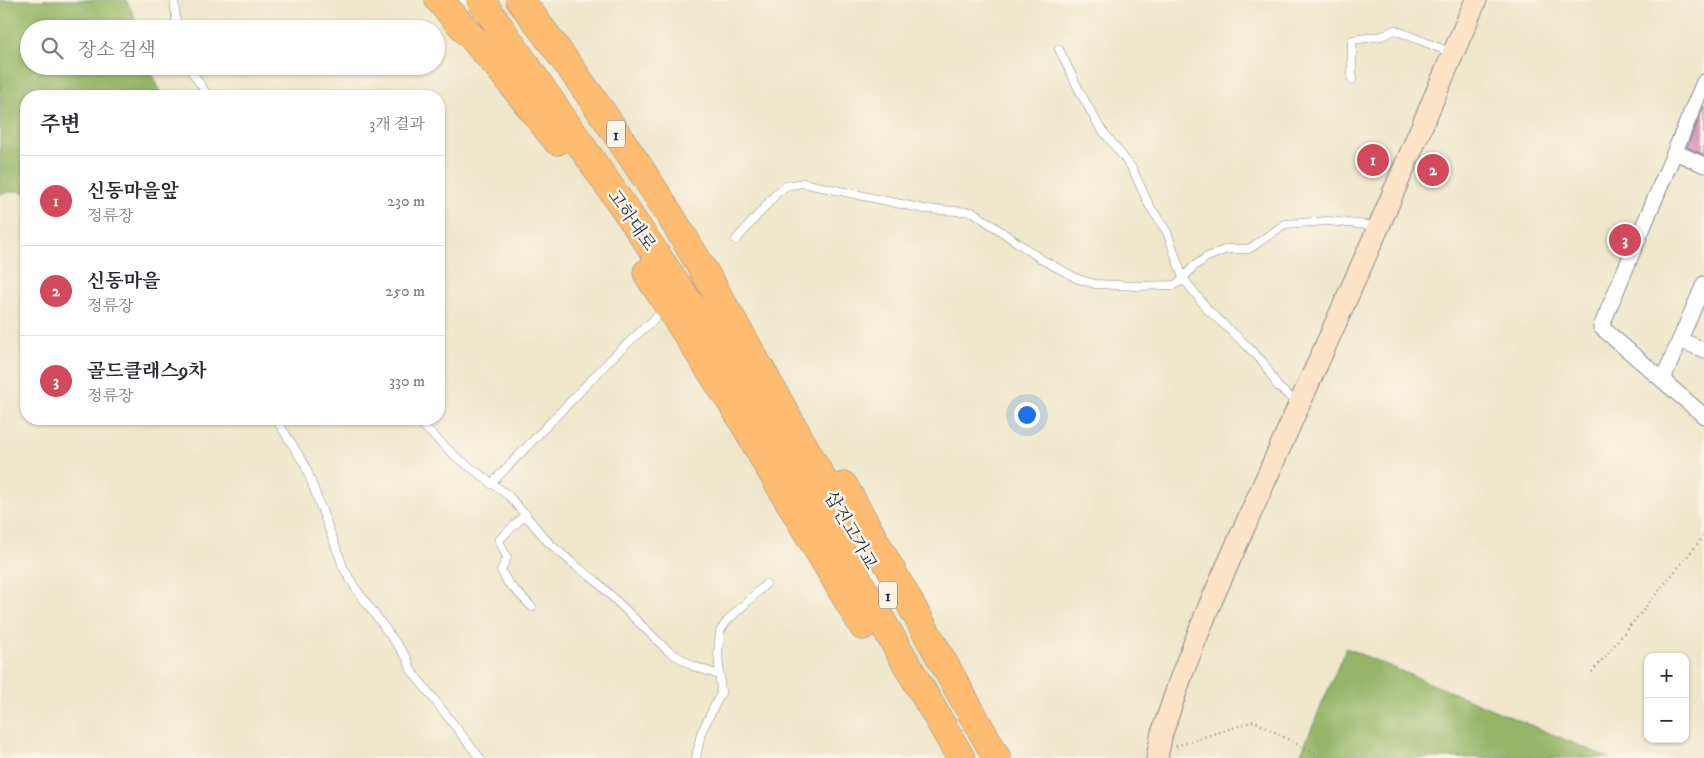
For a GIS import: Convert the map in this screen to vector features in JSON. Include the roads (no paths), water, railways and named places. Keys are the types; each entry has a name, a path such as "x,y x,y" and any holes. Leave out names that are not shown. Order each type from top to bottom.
{"highway":[{"path":"439,0 501,70 546,126 597,196 742,419 940,758"},
{"name":"고하대로","path":"481,0 715,340 787,437"},
{"name":"고하대로","path":"520,0 628,151 704,272 787,437"},
{"path":"704,272 750,320 997,758"},
{"path":"715,340 742,419"},
{"name":"삽진고가교","path":"787,437 961,758"},
{"name":"삽진고가교","path":"787,437 980,758"}],"street":[{"path":"1158,755 1162,733 1196,637 1379,226 1476,0"},
{"path":"1704,82 1601,327 1704,416"},
{"path":"1675,152 1704,165"},
{"path":"1663,379 1704,284"},
{"path":"1680,340 1704,350"}],"lane":[{"path":"174,0 176,20"},
{"path":"1352,80 1352,40 1382,36 1395,30 1454,54"},
{"path":"1059,49 1099,126 1132,168 1150,206 1167,232 1184,278 1209,311 1263,362 1278,387 1299,404"},
{"path":"194,75 204,90"},
{"path":"736,240 776,193 786,186 803,183 924,209 973,212 1041,259 1087,282 1137,286 1174,285 1207,257 1227,250 1249,249 1285,224 1328,221 1379,226"},
{"path":"491,484 610,360 663,311"},
{"path":"280,425 305,464 348,576 407,658 411,670 480,758"},
{"path":"422,425 455,456 509,496 549,543 595,580 668,650 693,666 719,675"},
{"path":"526,514 499,540 507,558 501,570 508,583 532,608"},
{"path":"696,758 701,733 720,693 718,653 720,631 728,620 766,584"}],"place":[{"name":"신동마을앞","path":"1373,160"},
{"name":"신동마을","path":"1433,170"},
{"name":"골드클래스9차","path":"1625,240"}]}
